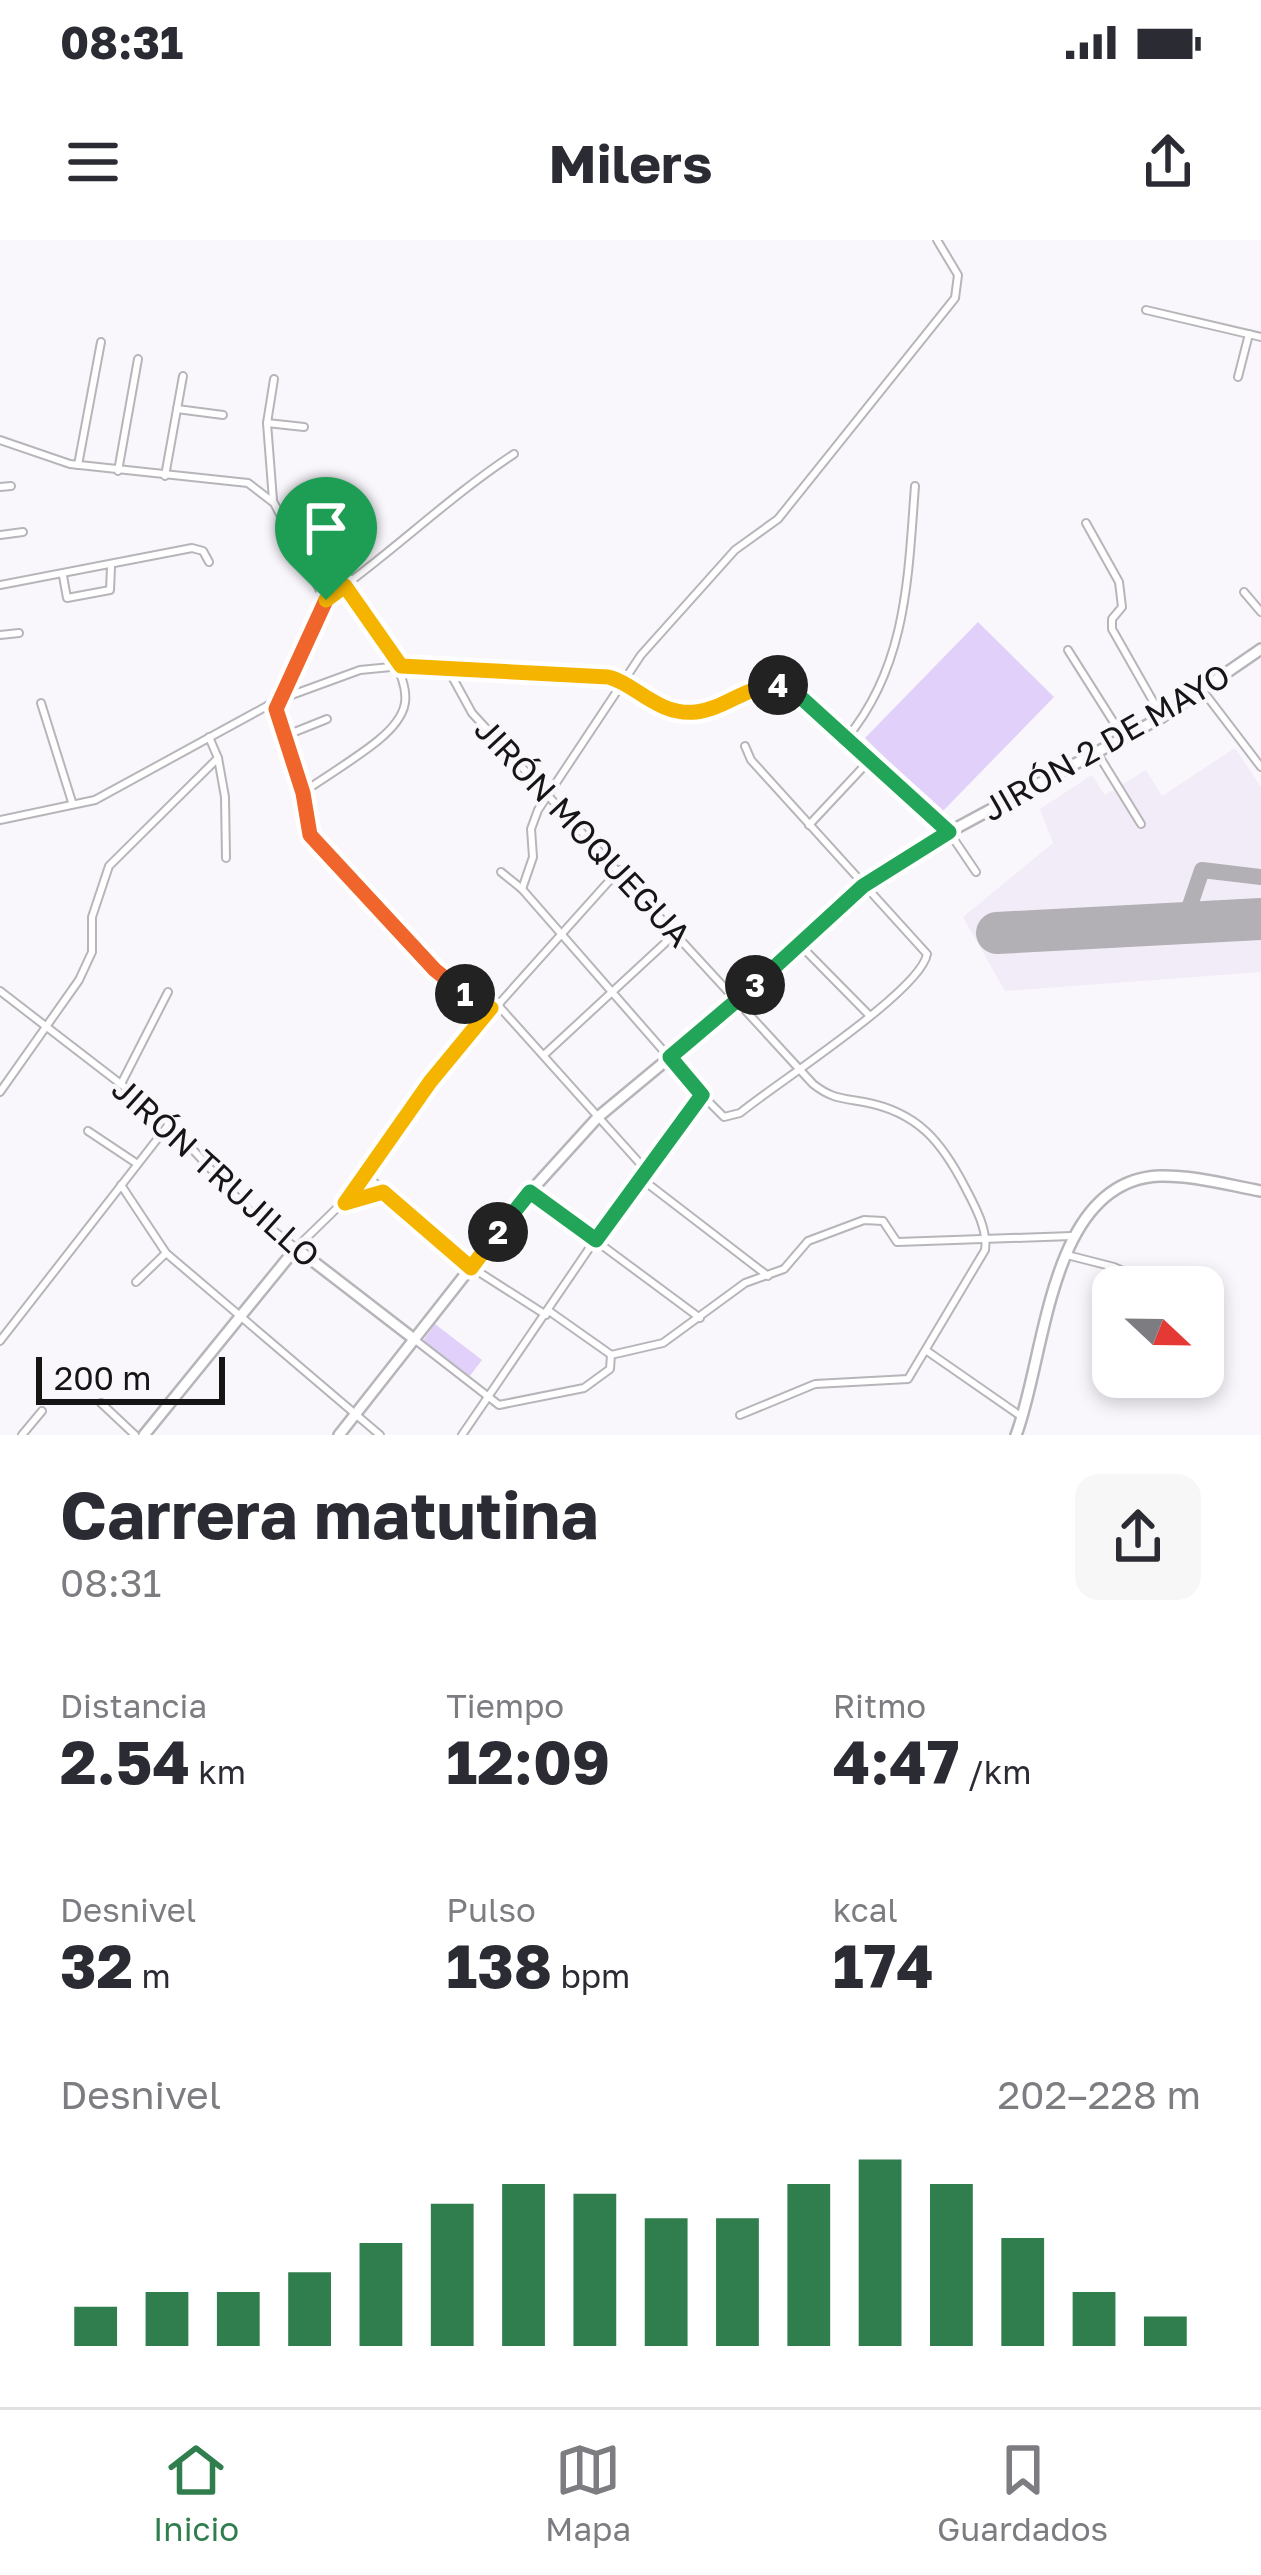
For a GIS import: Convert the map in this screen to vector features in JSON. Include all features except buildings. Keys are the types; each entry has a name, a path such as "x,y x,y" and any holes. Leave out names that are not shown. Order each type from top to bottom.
{"main road":[{"name":"JIRÓN 2 DE MAYO","path":"339,1435 530,1192 598,1117 739,1000 863,886 949,832 1162,717 1261,649"},
{"path":"1016,1435 1072,1236 1102,1198 1142,1178 1180,1177 1261,1191"},
{"path":"144,1435 296,1248"},
{"name":"JIRÓN TRUJILLO","path":"296,1248 414,1339"}],"street":[{"path":"522,889 533,857 531,829 548,793 622,680 701,585 778,519 955,298 958,275 937,240"},
{"path":"1146,310 1261,337"},
{"path":"1238,376 1249,334"},
{"path":"78,465 100,342"},
{"path":"118,471 138,359"},
{"path":"165,476 183,376"},
{"path":"274,379 267,423 267,477 274,503 326,600"},
{"path":"177,409 223,415"},
{"path":"267,423 304,427"},
{"path":"0,440 78,465 228,479 256,487 274,503"},
{"path":"514,454 447,499 326,600 278,700 278,717 303,793 308,826 316,843 435,970 494,1005 545,1054 641,1173 767,1276"},
{"path":"256,487 267,477"},
{"path":"0,487 11,486"},
{"path":"846,739 878,697 896,655 915,486"},
{"path":"1086,523 1119,582 1122,607 1112,619 1112,629 1162,717"},
{"path":"0,535 23,532"},
{"path":"0,585 195,547 209,562"},
{"path":"63,576 67,598 76,601 110,590 111,566"},
{"path":"303,793 400,722 407,683 401,666 345,586"},
{"path":"1244,592 1261,612"},
{"path":"0,635 19,633"},
{"path":"1068,650 1123,737"},
{"path":"0,820 95,800 278,700 360,670 401,666 622,680 644,700 688,712 751,689 784,686 949,832 976,872"},
{"name":"JIRÓN MOQUEGUA","path":"449,671 472,713 833,1099 886,1108 932,1133 949,1154 987,1239"},
{"path":"1203,692 1261,766"},
{"path":"41,703 73,804"},
{"path":"286,735 327,718"},
{"path":"209,737 218,758 226,858"},
{"path":"501,872 522,889 702,1095 731,1118 870,1016 924,967 927,954 809,825 745,746"},
{"path":"1096,751 1141,824"},
{"path":"0,1092 92,952 92,917 109,866 218,758"},
{"path":"809,825 868,761"},
{"path":"296,1248 345,1203 430,1082 559,932 620,870"},
{"path":"545,1054 677,932"},
{"path":"798,944 870,1016"},
{"name":"JIRÓN TRUJILLO","path":"0,991 169,1124 253,1215 296,1248"},
{"path":"122,1084 168,992"},
{"path":"462,1435 641,1173 702,1095"},
{"path":"0,1341 169,1124"},
{"path":"88,1131 136,1163"},
{"path":"367,1176 471,1268 611,1355 663,1343 745,1283 791,1263 808,1241 878,1218 897,1242 1072,1236"},
{"path":"121,1185 166,1253 380,1435"},
{"path":"345,1203 383,1192"},
{"path":"530,1192 701,1319"},
{"path":"740,1414 815,1384 908,1379 987,1239"},
{"path":"136,1282 166,1253"},
{"path":"1067,1255 1110,1266"},
{"name":"JIRÓN TRUJILLO","path":"414,1339 499,1405 596,1384 610,1369 611,1355"},
{"path":"927,1351 1023,1417"},
{"path":"101,1403 135,1435"},
{"path":"22,1435 42,1411"}],"shaded area":[{"path":"978,622 1054,697 941,813 865,738"},
{"path":"1235,748 1261,787 1261,972 1005,991 963,917 1053,843 1040,809 1092,775 1105,795 1146,770 1162,796"},
{"path":"435,1324 482,1360 469,1377 423,1341"}],"taxiway":[{"path":"1184,923 1202,870 1261,877"}],"runway":[{"path":"997,933 1261,919"}],"route":[{"path":"345,586 401,666 608,677 622,680 644,700 688,712 701,712 751,689 784,686 949,832 863,886 670,1057 702,1095 644,1168 596,1240 530,1192 471,1268 383,1192 345,1203 430,1082 491,1008 435,970 310,835 307,807 276,709 326,600 345,586"}]}
